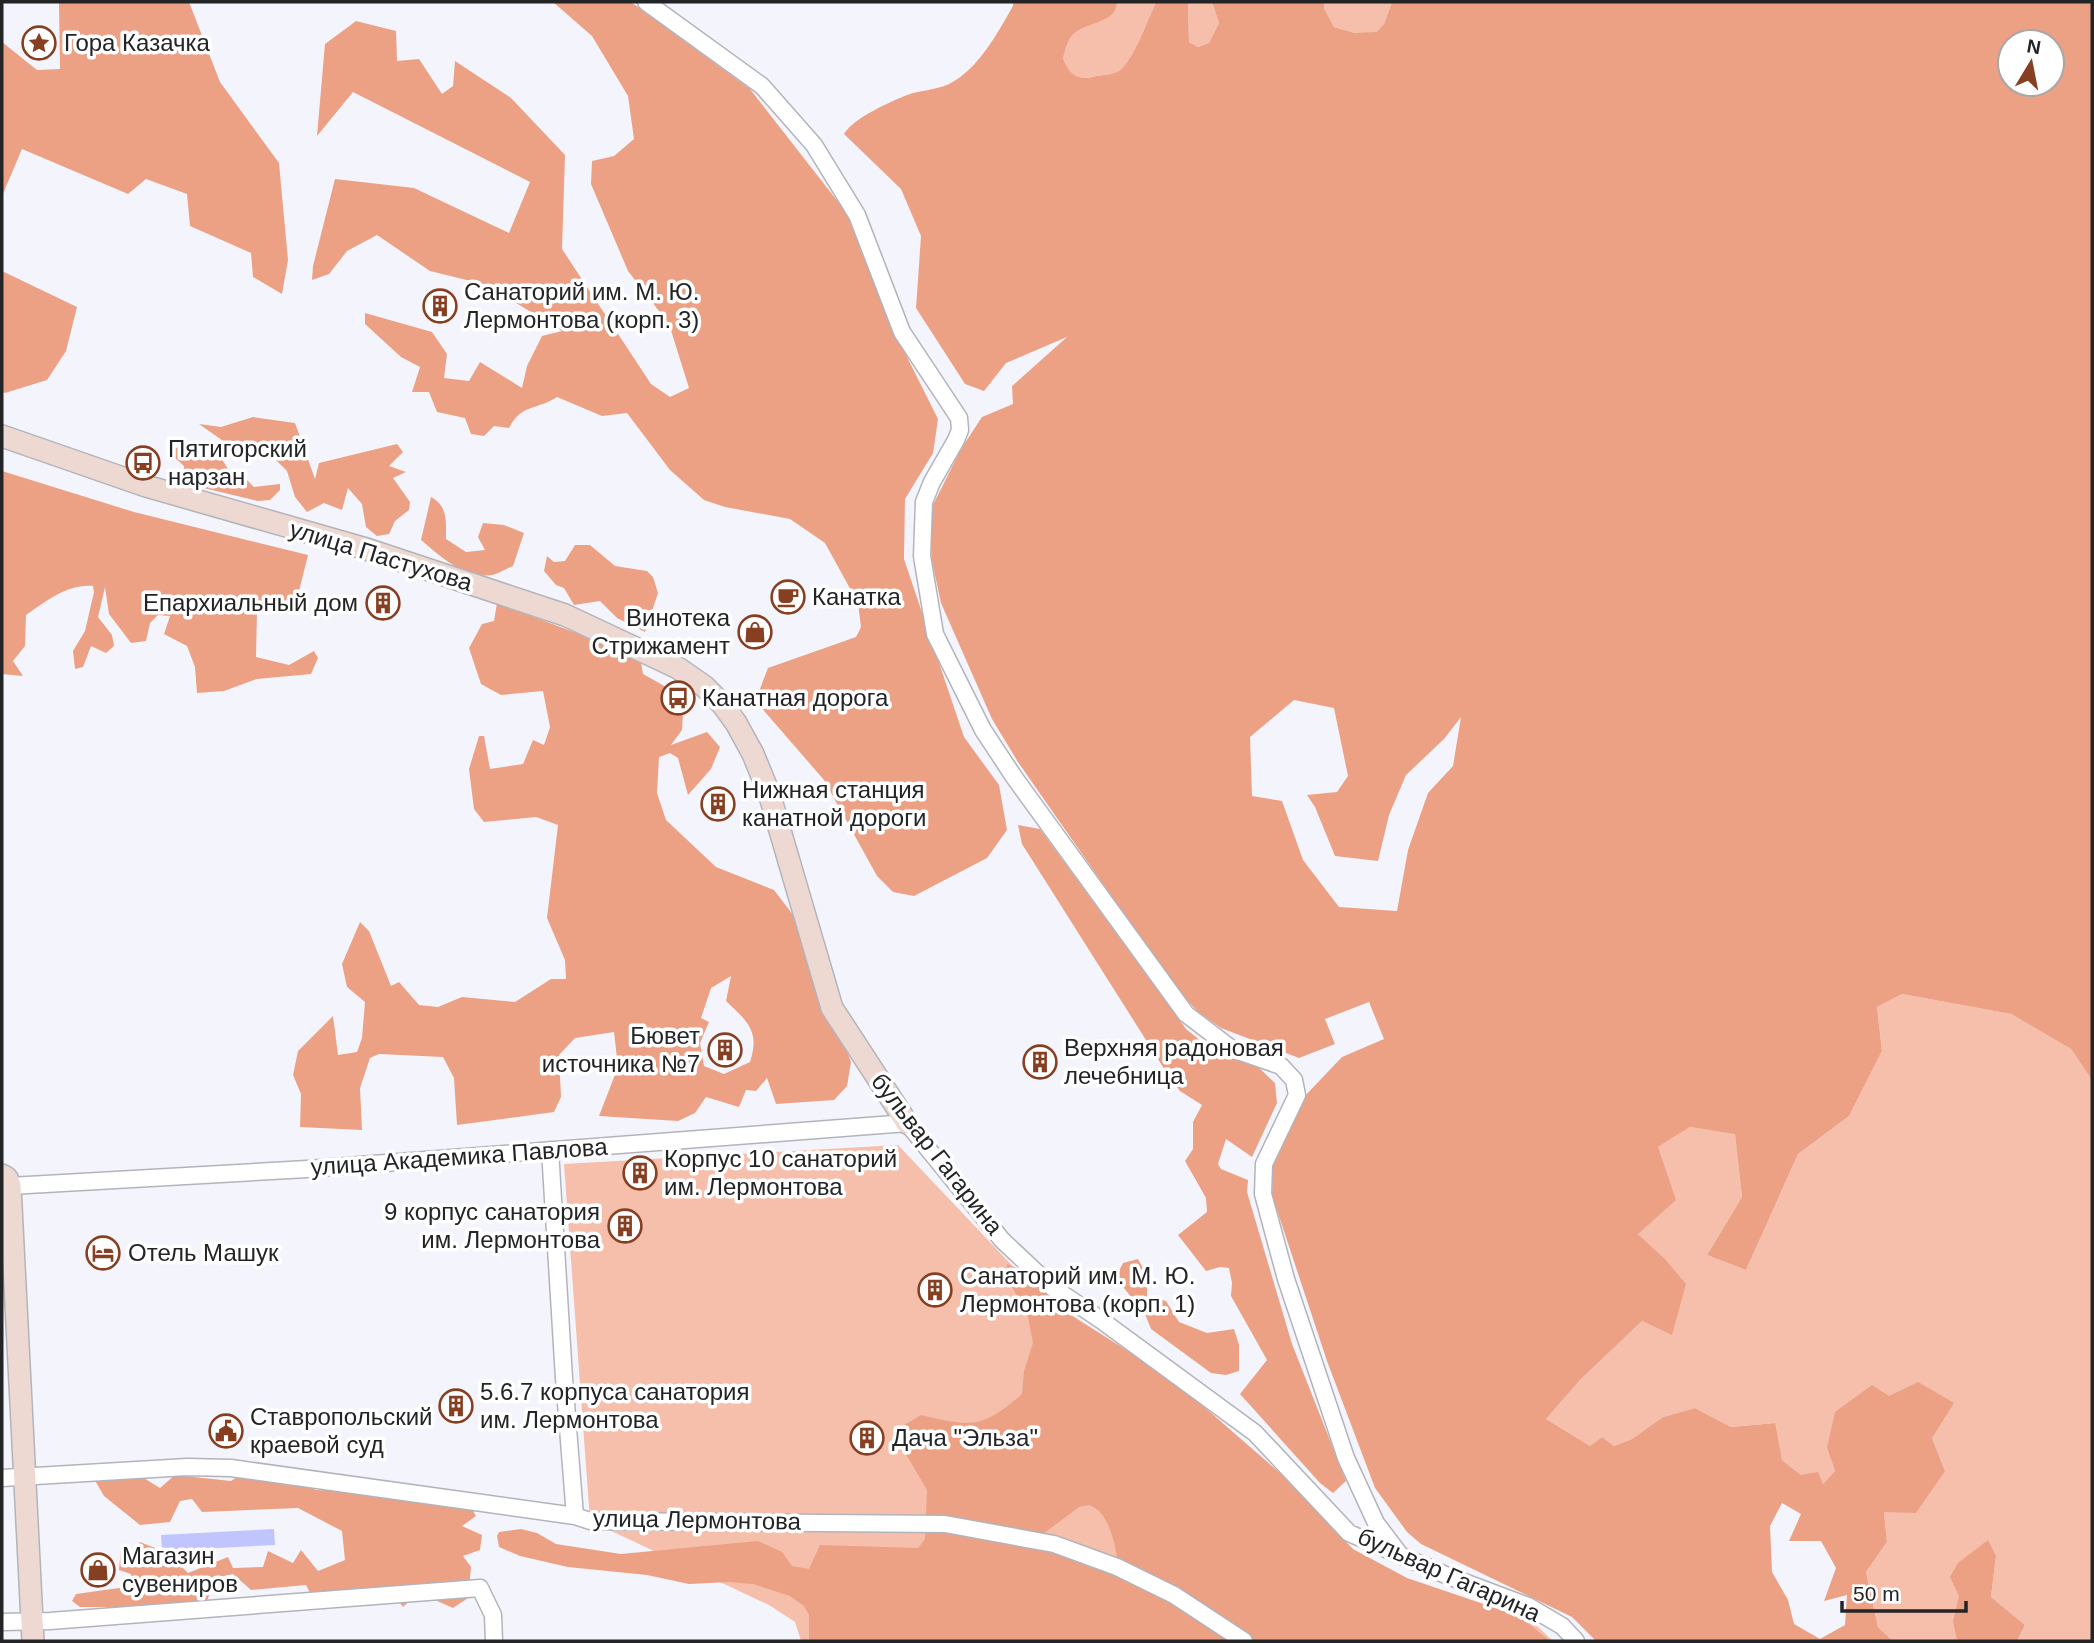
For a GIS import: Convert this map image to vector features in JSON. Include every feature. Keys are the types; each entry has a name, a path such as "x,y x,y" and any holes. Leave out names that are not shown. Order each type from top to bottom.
{"street":[{"path":"646,2 762,86 814,145 857,215 902,332 960,418 960,430 956,440 924,502 922,556 935,634 983,730 1014,777 1186,1014 1232,1049 1281,1066 1294,1080 1297,1095 1265,1164 1263,1194 1286,1279 1346,1458 1376,1523 1401,1556"},
{"name":"улица Пастухова","path":"2,436 146,486 363,548 565,615 678,668 704,686 736,723"},
{"name":"бульвар Гагарина","path":"736,723 753,754 769,793 832,1008 907,1123 1002,1240 1052,1287 1255,1433 1349,1533 1528,1606 1562,1626 1576,1641"},
{"name":"улица Академика Павлова","path":"6,1180 307,1169 907,1123"},
{"path":"550,1150 564,1386 575,1516"},
{"path":"6,1180 33,1641"},
{"name":"улица Лермонтова","path":"2,1478 187,1467 231,1468 575,1516 590,1521 945,1524 1054,1544 1117,1567 1174,1595 1244,1641"},
{"path":"2,1622 50,1621 480,1588 493,1615 494,1641"}],"shaded area":[{"path":"59,2 189,2 220,82 279,163 288,260 282,294 253,277 251,253 190,226 187,194 146,179 128,194 22,149 2,196 2,42 37,70 60,69"},
{"path":"553,2 631,2 750,89 846,212 906,355 938,419 933,453 905,499 904,559 964,737 999,785 1007,830 987,858 914,896 893,892 877,876 824,780 759,705 758,694 768,668 856,637 861,627 858,603 825,543 790,519 725,507 704,500 670,470 627,413 602,416 557,397 524,411 509,428 494,426 484,436 471,434 465,418 437,412 429,392 412,392 420,367 401,357 365,324 365,313 432,332 447,354 444,378 469,381 480,362 522,388 527,366 542,336 562,331 487,285 430,271 377,235 347,251 329,274 312,280 313,266 335,179 414,188 509,233 530,182 353,92 317,136 325,44 356,21 396,31 397,61 419,59 442,94 453,86 455,61 511,98 565,155 562,249 651,384 670,397 689,388 669,324 628,271 591,184 592,161 614,156 634,139 628,96 592,36"},
{"path":"1013,2 1117,2 1112,15 1076,32 1067,44 1063,58 1067,67 1073,74 1086,78 1113,73 1124,66 1135,49 1156,2 1188,2 1189,42 1198,47 1209,43 1219,23 1212,2 1324,2 1324,8 1334,27 1355,33 1377,32 1384,24 1392,2 2092,2 2092,1080 2071,1049 2011,1014 1902,994 1877,1007 1882,1051 1849,1116 1798,1154 1746,1270 1707,1255 1742,1197 1735,1134 1690,1127 1658,1147 1676,1200 1638,1234 1664,1258 1686,1284 1672,1335 1642,1321 1580,1380 1546,1419 1590,1446 1602,1437 1614,1446 1632,1439 1663,1417 1695,1408 1731,1427 1775,1423 1782,1460 1801,1475 1818,1472 1823,1484 1835,1471 1827,1448 1835,1412 1872,1385 1889,1396 1918,1382 1954,1403 1932,1438 1945,1471 1916,1513 1884,1512 1887,1542 1866,1572 1878,1627 1893,1641 1596,1641 1572,1617 1421,1544 1407,1532 1375,1488 1327,1361 1272,1195 1273,1164 1303,1098 1342,1057 1384,1039 1369,1002 1325,1019 1335,1044 1299,1058 1221,1028 1198,1012 1174,986 1018,762 992,719 941,603 932,561 929,513 961,449 982,417 1013,404 1012,386 1067,337 1006,363 984,391 965,384 916,308 921,236 901,189 844,134 864,116 882,106 907,95 944,86 959,78 978,60 1001,27","holes":["1294,700 1334,708 1348,776 1337,792 1307,795 1315,807 1335,856 1378,861 1389,815 1406,775 1444,739 1461,717 1453,766 1428,793 1408,850 1397,911 1339,907 1303,860 1282,801 1252,796 1250,737","1782,1503 1801,1514 1789,1541 1821,1541 1836,1568 1824,1601 1847,1595 1845,1625 1820,1639 1794,1624 1788,1600 1772,1572 1770,1526"]},
{"path":"1117,2 1156,2 1135,50 1119,71 1085,78 1076,76 1063,58 1070,39 1083,28 1112,15"},
{"path":"1188,2 1212,2 1219,23 1209,43 1198,47 1189,42"},
{"path":"1324,2 1392,2 1384,24 1377,33 1355,33 1334,27 1324,8"},
{"path":"2,271 77,307 66,351 47,380 5,393 2,392"},
{"path":"253,417 295,423 315,479 319,463 397,444 403,452 389,466 406,472 393,478 410,502 409,510 395,521 389,534 377,536 366,527 362,504 348,488 342,510 324,503 307,512 295,497 287,471 264,448 229,445 199,424 221,427"},
{"path":"180,446 218,453 228,469 240,473 254,487 280,484 280,490 270,500 258,501 191,485 185,480 184,466 173,456 173,450"},
{"path":"2,471 134,512 308,555 296,603 271,614 257,611 256,657 289,665 314,651 318,658 311,674 257,679 224,691 197,693 195,667 187,646 164,634 170,616 158,615 150,623 146,641 131,643 109,614 105,587 98,617 112,635 114,646 106,653 91,646 83,667 75,669 73,651 85,631 94,592 93,586 84,586 50,599 26,615 25,646 13,661 23,676 2,674"},
{"path":"431,497 443,510 446,539 466,552 485,550 478,537 483,523 504,525 524,533 513,566 492,575 472,573 453,565 428,546 421,540"},
{"path":"575,545 590,545 615,566 647,571 653,577 658,593 645,632 617,618 600,601 574,605 564,588 556,585 544,571 547,556 554,562 565,561"},
{"path":"497,603 640,657 643,674 684,697 682,730 671,745 707,732 720,747 711,769 688,795 678,758 670,753 659,757 657,793 666,820 716,867 774,890 797,920 851,1062 847,1086 834,1100 776,1104 767,1078 756,1091 746,1090 739,1107 706,1097 695,1113 678,1121 599,1116 618,1067 614,1032 575,1038 559,1055 561,1097 554,1112 457,1125 454,1078 443,1057 379,1054 370,1058 360,1088 362,1130 300,1127 301,1094 293,1075 298,1051 333,1016 338,1055 357,1052 362,1038 365,1002 347,987 342,964 360,922 369,931 391,986 399,982 419,1005 438,1007 462,997 515,1002 551,979 566,979 565,960 547,918 558,825 536,817 484,822 474,809 469,769 479,736 484,736 490,769 523,764 533,740 544,745 550,727 543,691 501,695 481,684 469,648 482,624 494,621","holes":["731,976 726,1001 746,1021 754,1042 750,1062 724,1074 704,1066 700,1043 709,1022 701,1018 711,988"]},
{"path":"1018,825 1040,829 1186,1029 1211,1049 1255,1064 1275,1083 1277,1103 1252,1157 1226,1139 1218,1164 1221,1169 1248,1180 1247,1192 1292,1344 1346,1481 1333,1493 1320,1483 1240,1394 1267,1360 1231,1296 1229,1268 1220,1267 1206,1271 1178,1235 1207,1212 1206,1198 1185,1161 1193,1149 1193,1122 1202,1105 1180,1091 1170,1078 1022,844"},
{"path":"1902,994 2011,1014 2071,1049 2092,1080 2092,1641 2017,1641 2025,1625 1991,1597 1996,1556 1969,1584 1958,1603 1955,1613 1957,1641 1893,1641 1878,1627 1866,1572 1887,1542 1884,1512 1945,1471 1932,1438 1827,1448 1835,1471 1823,1484 1801,1475 1782,1460 1774,1423 1731,1427 1695,1408 1663,1417 1632,1439 1614,1446 1602,1437 1590,1446 1546,1419 1580,1380 1642,1321 1671,1334 1664,1258 1638,1234 1658,1147 1690,1127 1735,1133 1742,1197 1707,1255 1746,1270 1798,1154 1849,1116 1882,1051 1877,1007"},
{"path":"898,1145 1114,1373 1347,1559 1535,1624 1553,1641 801,1641 795,1622 769,1605 590,1521 564,1164"},
{"path":"1138,1259 1147,1275 1147,1296 1166,1301 1179,1322 1207,1333 1234,1329 1239,1345 1239,1371 1226,1375 1211,1373 1151,1329 1145,1314 1119,1282 1118,1273 1123,1263"},
{"path":"1007,1264 1023,1271 1071,1315 1172,1379 1280,1473 1353,1549 1407,1578 1519,1616 1550,1641 809,1641 809,1615 804,1606 790,1596 753,1584 689,1584 647,1575 568,1567 520,1556 499,1547 499,1532 521,1529 537,1533 556,1544 621,1554 758,1541 782,1552 792,1566 809,1569 820,1545 918,1548 925,1539 927,1490 900,1444 901,1427 921,1415 964,1423 986,1419 1022,1394 1024,1371 1033,1343 1028,1317 1009,1281","holes":["1089,1505 1096,1508 1109,1527 1117,1557 1043,1534 1079,1507"]},
{"path":"243,1473 294,1479 316,1490 395,1493 471,1507 476,1516 462,1526 482,1535 480,1550 463,1556 471,1567 468,1598 453,1608 419,1593 403,1607 396,1597 314,1601 306,1585 251,1590 233,1574 216,1578 207,1601 188,1607 80,1607 72,1601 76,1594 133,1586 131,1574 119,1570 121,1548 131,1552 140,1542 160,1550 166,1559 179,1564 188,1573 228,1557 233,1568 263,1567 268,1551 293,1563 301,1550 318,1571 345,1560 342,1531 298,1508 202,1512 192,1499 180,1501 170,1522 140,1525 104,1496 93,1477 139,1475 160,1488 175,1475 231,1481"},
{"path":"1988,1540 1996,1556 1991,1597 2025,1625 2017,1641 1957,1641 1953,1621 1959,1596 1950,1577 1958,1563"}],"water":[{"path":"274,1529 275,1545 162,1551 161,1535"}],"place":[{"name":"Гора Казачка","path":"39,43"},
{"name":"Санаторий им. М. Ю. Лермонтова (корп. 3)","path":"440,306"},
{"name":"Пятигорский нарзан","path":"143,463"},
{"name":"Канатка","path":"788,597"},
{"name":"Епархиальный дом","path":"383,603"},
{"name":"Винотека Стрижамент","path":"755,632"},
{"name":"Канатная дорога","path":"678,698"},
{"name":"Нижная станция канатной дороги","path":"718,804"},
{"name":"Бювет источника №7","path":"725,1050"},
{"name":"Верхняя радоновая лечебница","path":"1040,1062"},
{"name":"Корпус 10 санаторий им. Лермонтова","path":"640,1173"},
{"name":"9 корпус санатория им. Лермонтова","path":"625,1226"},
{"name":"Отель Машук","path":"103,1253"},
{"name":"Санаторий им. М. Ю. Лермонтова (корп. 1)","path":"935,1290"},
{"name":"5.6.7 корпуса санатория им. Лермонтова","path":"456,1406"},
{"name":"Ставропольский краевой суд","path":"226,1431"},
{"name":"Дача \"Эльза\"","path":"867,1438"},
{"name":"Магазин сувениров","path":"98,1570"}]}
